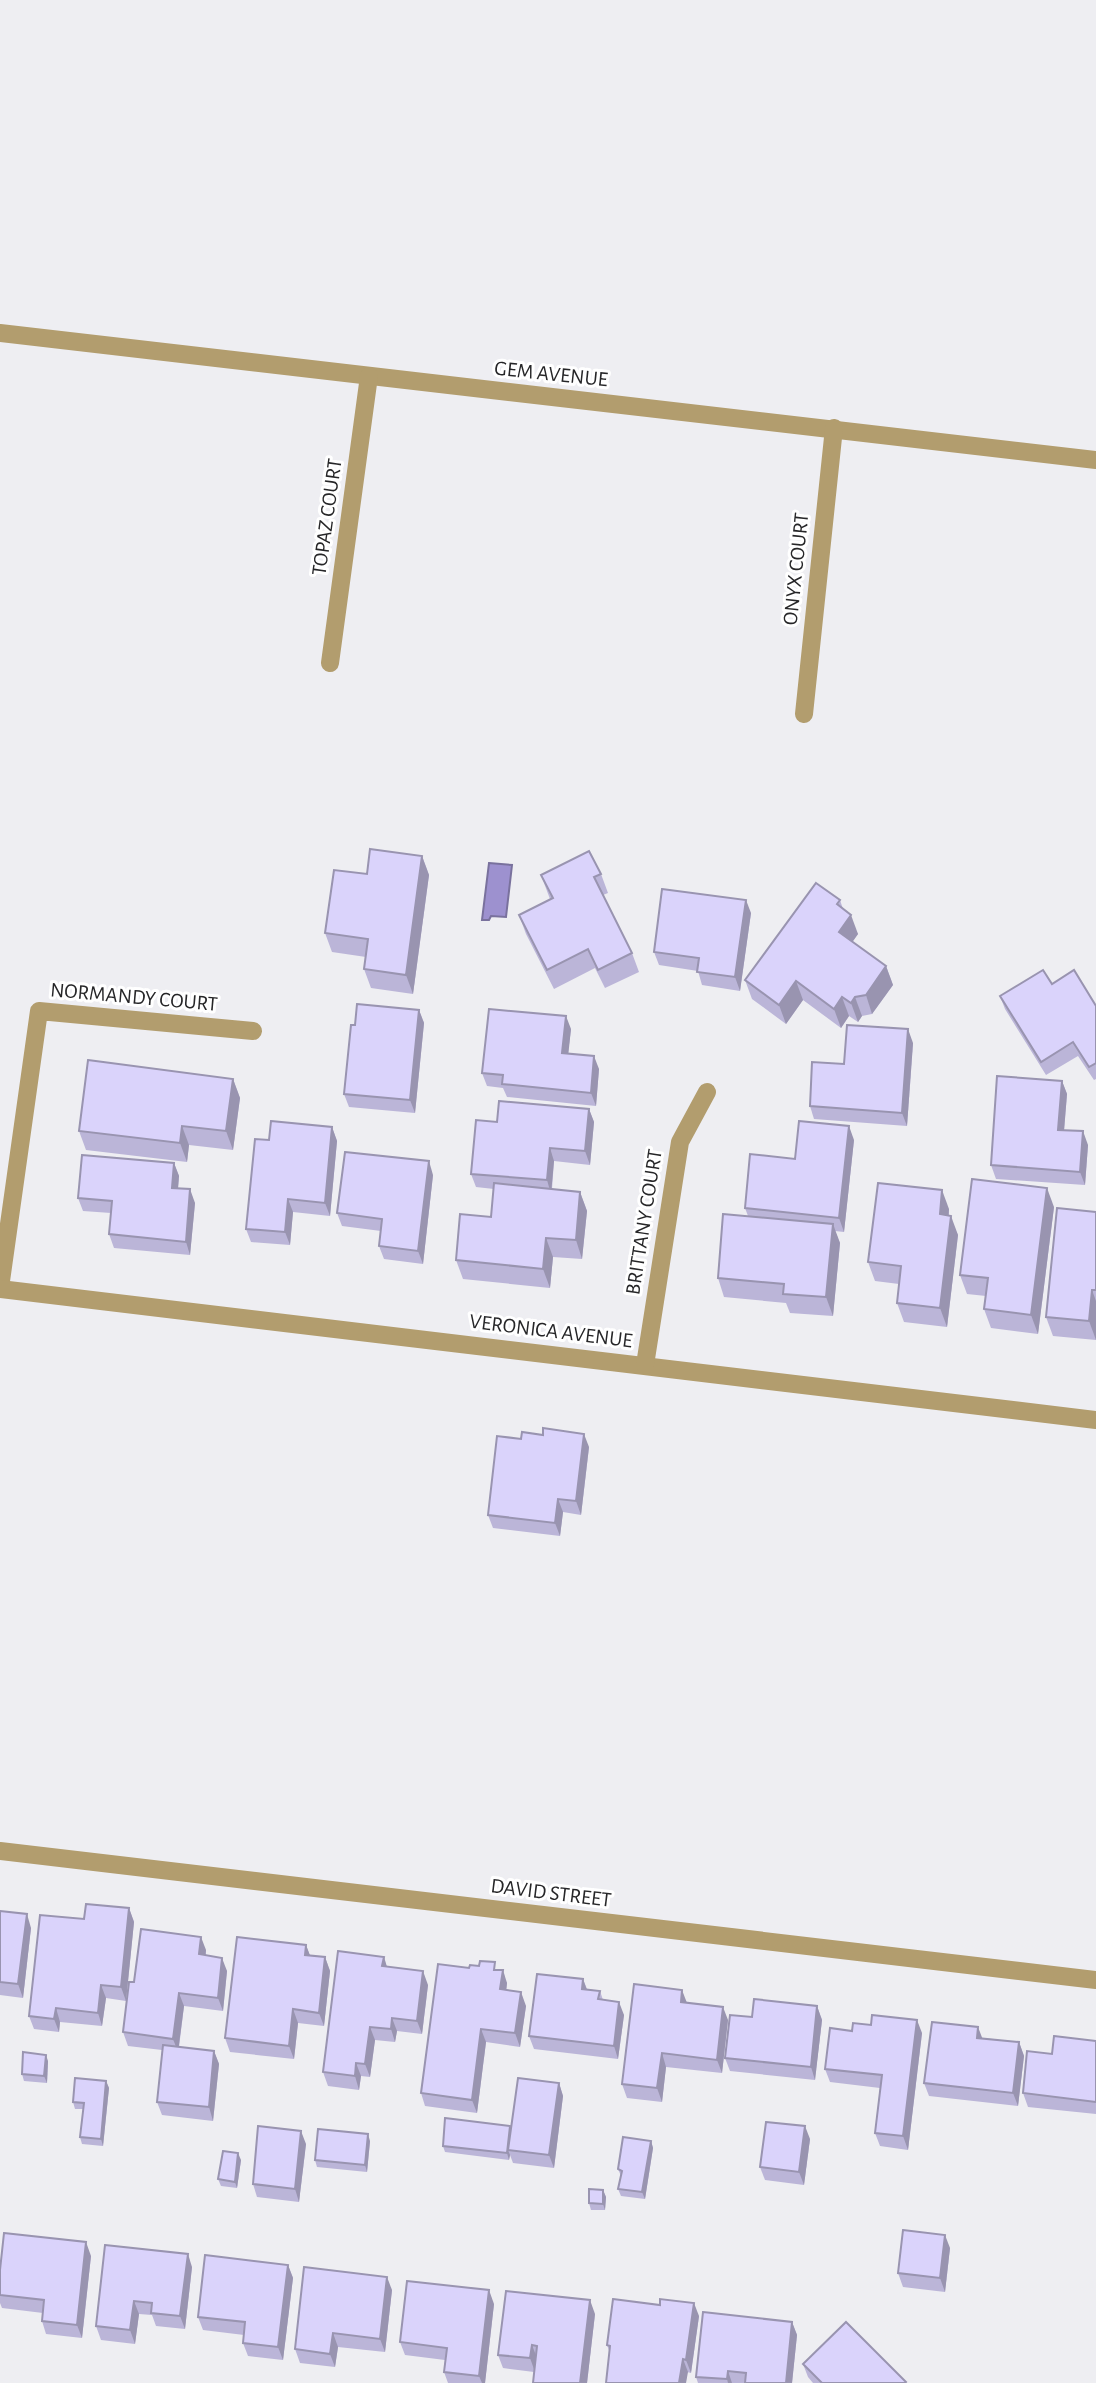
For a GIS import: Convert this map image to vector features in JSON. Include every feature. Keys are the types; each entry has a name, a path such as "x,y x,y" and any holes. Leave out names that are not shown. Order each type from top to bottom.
{"street":[{"name":"GEM AVENUE","path":"0,333 1096,460"},
{"name":"TOPAZ COURT","path":"330,663 369,376"},
{"name":"ONYX COURT","path":"804,714 834,428"},
{"name":"NORMANDY COURT","path":"0,1289 38,1011 253,1031"},
{"name":"BRITTANY COURT","path":"645,1365 680,1142 707,1092"},
{"name":"VERONICA AVENUE","path":"0,1289 1096,1420"},
{"name":"DAVID STREET","path":"0,1851 1096,1980"}],"shaded area":[{"path":"489,863 512,865 506,917 491,916 489,920 482,920"}],"building":[{"path":"370,849 422,856 406,975 364,969 368,939 325,933 334,870 367,874"},
{"path":"589,851 601,874 594,877 632,953 598,970 588,949 547,970 519,915 553,898 541,875"},
{"path":"816,883 840,900 837,904 851,915 839,932 886,966 866,995 855,997 851,1003 842,997 834,1009 796,981 779,1005 745,980"},
{"path":"662,889 746,900 735,977 697,972 699,958 654,952"},
{"path":"1043,970 1052,984 1074,970 1096,1006 1096,1063 1089,1067 1073,1042 1041,1062 1000,996"},
{"path":"357,1004 419,1010 410,1100 344,1094 351,1025 355,1025"},
{"path":"489,1009 566,1016 562,1053 594,1056 591,1093 502,1084 503,1075 482,1073"},
{"path":"847,1025 908,1029 902,1113 810,1106 812,1062 844,1064"},
{"path":"88,1060 233,1079 226,1131 182,1126 180,1143 79,1131"},
{"path":"997,1076 1062,1081 1058,1130 1083,1131 1080,1172 991,1165"},
{"path":"499,1101 589,1109 585,1151 550,1148 547,1180 471,1174 476,1120 497,1122"},
{"path":"271,1121 332,1127 325,1203 288,1199 285,1232 246,1229 255,1139 269,1140"},
{"path":"799,1121 849,1126 839,1218 745,1208 750,1154 795,1159"},
{"path":"345,1152 429,1161 418,1251 379,1246 382,1219 337,1213"},
{"path":"82,1155 174,1163 172,1188 190,1189 186,1242 109,1234 112,1201 78,1198"},
{"path":"972,1179 1047,1188 1031,1315 984,1309 988,1278 960,1275"},
{"path":"494,1183 580,1192 576,1240 546,1238 543,1269 456,1260 460,1214 491,1217"},
{"path":"878,1183 942,1190 940,1214 951,1216 940,1308 897,1303 901,1266 868,1262"},
{"path":"1057,1208 1096,1212 1096,1290 1092,1290 1089,1321 1046,1317"},
{"path":"723,1214 833,1224 826,1297 783,1294 784,1284 718,1278"},
{"path":"543,1428 584,1434 576,1501 558,1499 555,1523 488,1515 497,1436 521,1439 522,1432 543,1435"},
{"path":"86,1904 129,1908 121,1987 101,1985 98,2013 56,2008 54,2019 29,2016 40,1915 84,1919"},
{"path":"0,1911 27,1914 18,1984 0,1982"},
{"path":"141,1929 201,1937 199,1954 222,1958 218,1998 179,1993 173,2039 123,2032 129,1982 134,1982"},
{"path":"237,1937 306,1945 305,1955 325,1957 319,2013 293,2009 289,2046 225,2038"},
{"path":"338,1951 384,1957 382,1966 423,1971 417,2021 392,2018 391,2029 370,2027 365,2064 356,2063 355,2076 323,2072"},
{"path":"480,1961 495,1962 494,1970 503,1970 500,1989 521,1992 515,2033 481,2029 472,2100 421,2093 438,1964 469,1968 470,1965 479,1966"},
{"path":"537,1974 583,1979 582,1989 600,1991 598,1999 619,2002 614,2046 529,2036"},
{"path":"634,1984 682,1990 681,2002 723,2007 717,2060 662,2053 657,2088 622,2084"},
{"path":"754,1999 817,2006 811,2067 725,2058 730,2015 752,2017"},
{"path":"872,2015 917,2020 903,2136 875,2133 882,2075 825,2069 830,2028 852,2031 853,2023 871,2025"},
{"path":"932,2022 978,2027 977,2038 1019,2042 1013,2093 924,2083"},
{"path":"1054,2036 1096,2041 1096,2102 1023,2093 1027,2051 1052,2054"},
{"path":"163,2045 214,2051 209,2107 157,2102"},
{"path":"23,2052 46,2055 44,2076 22,2074"},
{"path":"75,2078 106,2081 101,2139 80,2137 84,2103 73,2102"},
{"path":"518,2078 559,2083 549,2155 508,2150"},
{"path":"445,2118 510,2126 507,2153 443,2146"},
{"path":"766,2122 805,2126 799,2172 760,2167"},
{"path":"258,2126 301,2131 295,2189 253,2184"},
{"path":"318,2129 368,2134 365,2165 315,2160"},
{"path":"623,2137 651,2141 642,2192 618,2189 622,2171 618,2169"},
{"path":"223,2151 238,2153 235,2182 218,2179"},
{"path":"589,2189 603,2190 603,2204 589,2203"},
{"path":"903,2230 945,2235 940,2278 898,2273"},
{"path":"4,2233 86,2242 77,2325 42,2321 44,2300 0,2295"},
{"path":"105,2245 188,2254 180,2316 151,2313 152,2303 134,2301 130,2330 96,2326"},
{"path":"205,2255 288,2265 278,2347 243,2343 245,2322 198,2317"},
{"path":"304,2267 387,2277 380,2339 333,2333 330,2354 295,2349"},
{"path":"407,2281 489,2290 479,2376 444,2372 447,2348 400,2342"},
{"path":"506,2291 590,2300 580,2383 533,2383 537,2346 532,2345 530,2358 498,2355"},
{"path":"613,2299 660,2305 660,2299 694,2303 686,2360 683,2359 679,2383 606,2383 610,2346 607,2345"},
{"path":"703,2312 792,2322 786,2383 745,2383 746,2373 728,2371 727,2379 696,2377"},
{"path":"846,2322 905,2383 822,2383 803,2364"}]}
